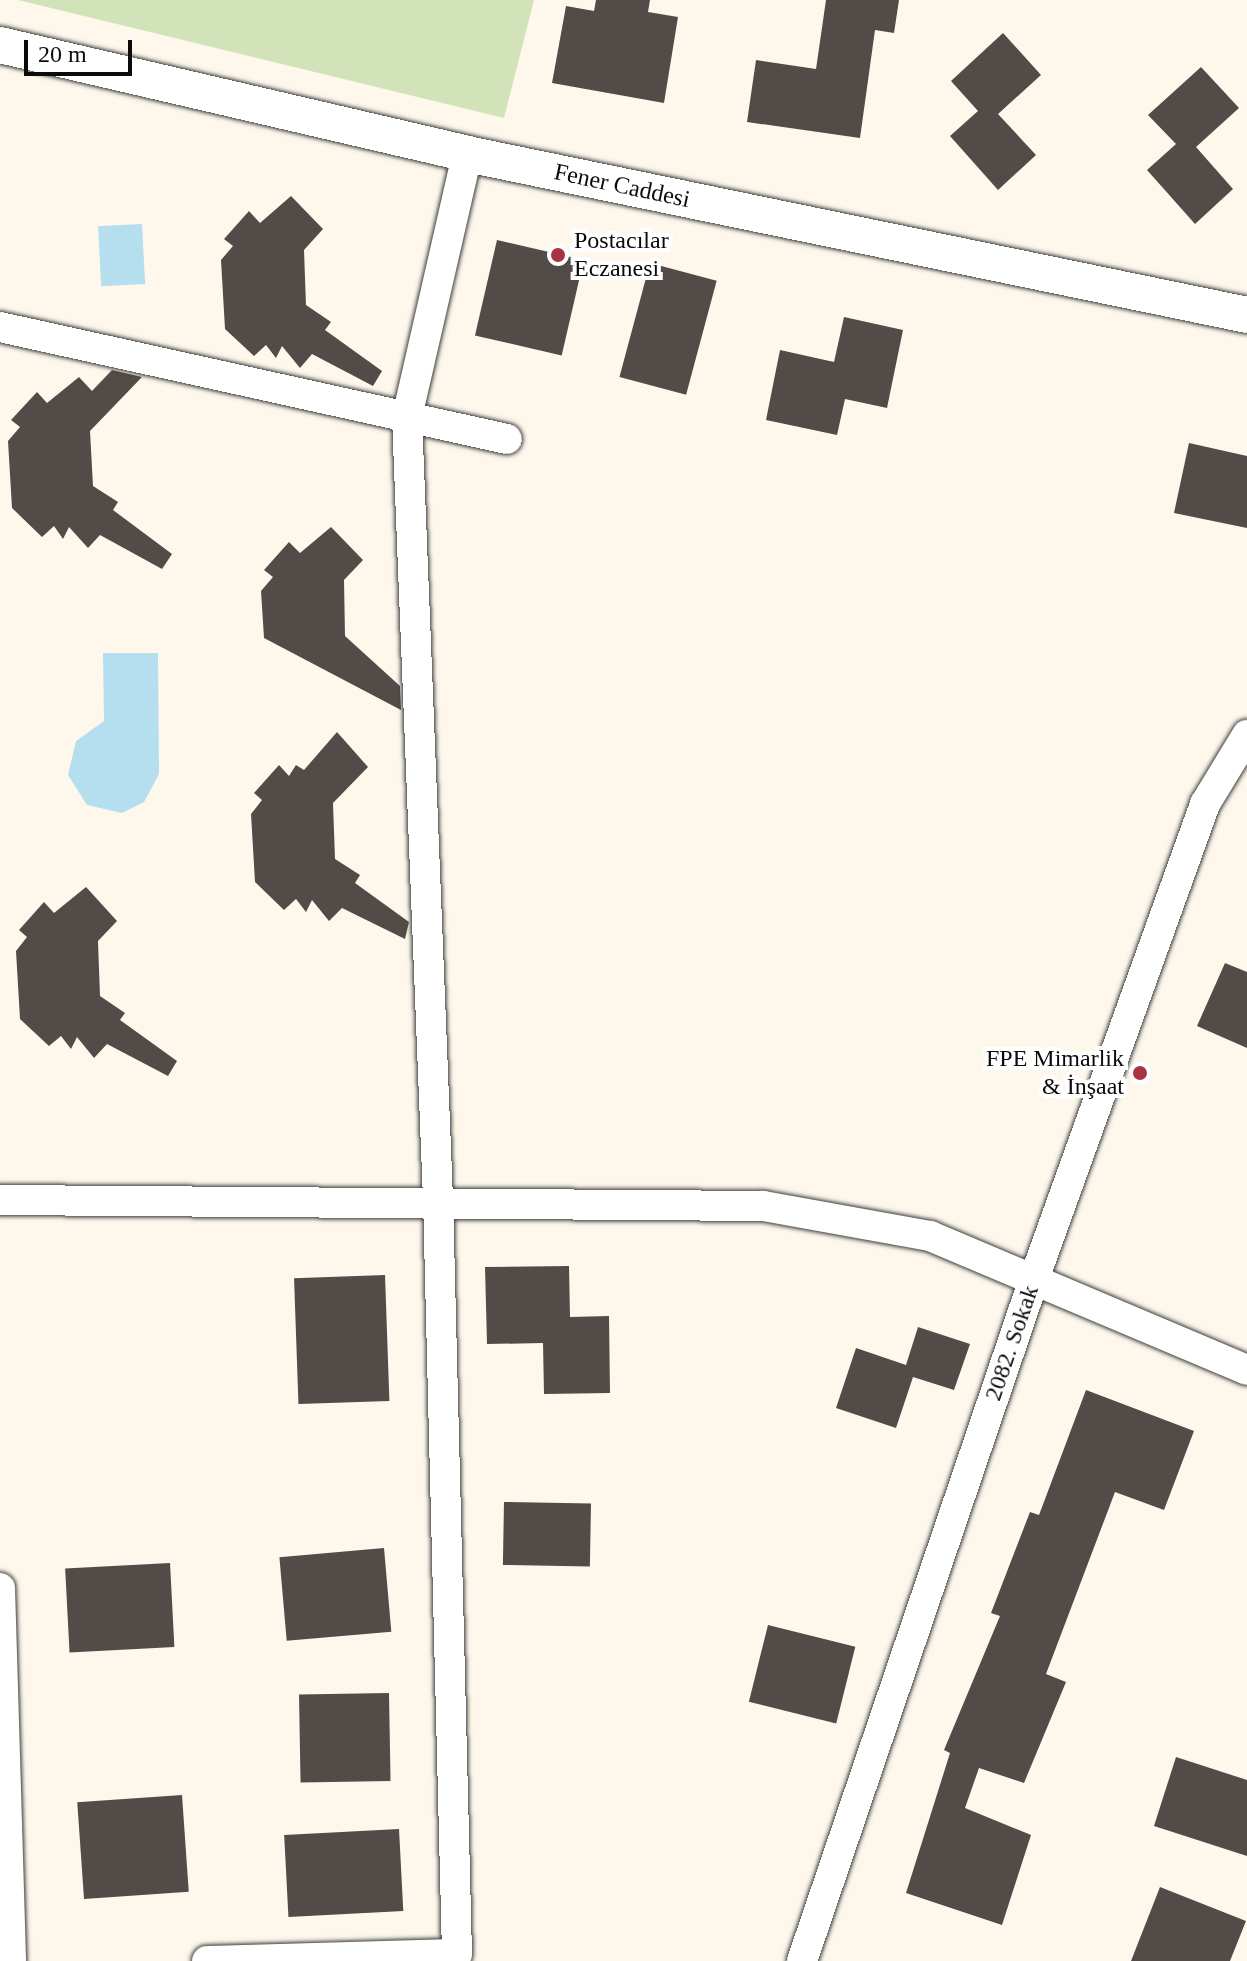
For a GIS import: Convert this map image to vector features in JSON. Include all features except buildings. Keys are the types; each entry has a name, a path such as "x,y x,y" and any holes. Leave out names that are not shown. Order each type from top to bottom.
{"street":[{"name":"Fener Caddesi","path":"0,45 467,154 1247,315"},
{"path":"207,1961 465,1958 407,417 467,154"},
{"path":"0,327 507,439"},
{"name":"2082. Sokak","path":"802,1961 1034,1279 1205,804 1247,735"},
{"path":"0,1200 438,1199 763,1206 930,1236 1247,1370"},
{"path":"0,1588 11,1961"}],"green space":[{"path":"18,0 534,0 504,118"}],"water":[{"path":"142,224 145,284 101,286 98,226"},
{"path":"103,653 158,653 159,774 144,802 122,813 87,805 68,775 76,741 104,721"}],"place":[{"name":"Postacılar Eczanesi","path":"558,255"},
{"name":"FPE Mimarlik & İnşaat","path":"1140,1073"}]}
